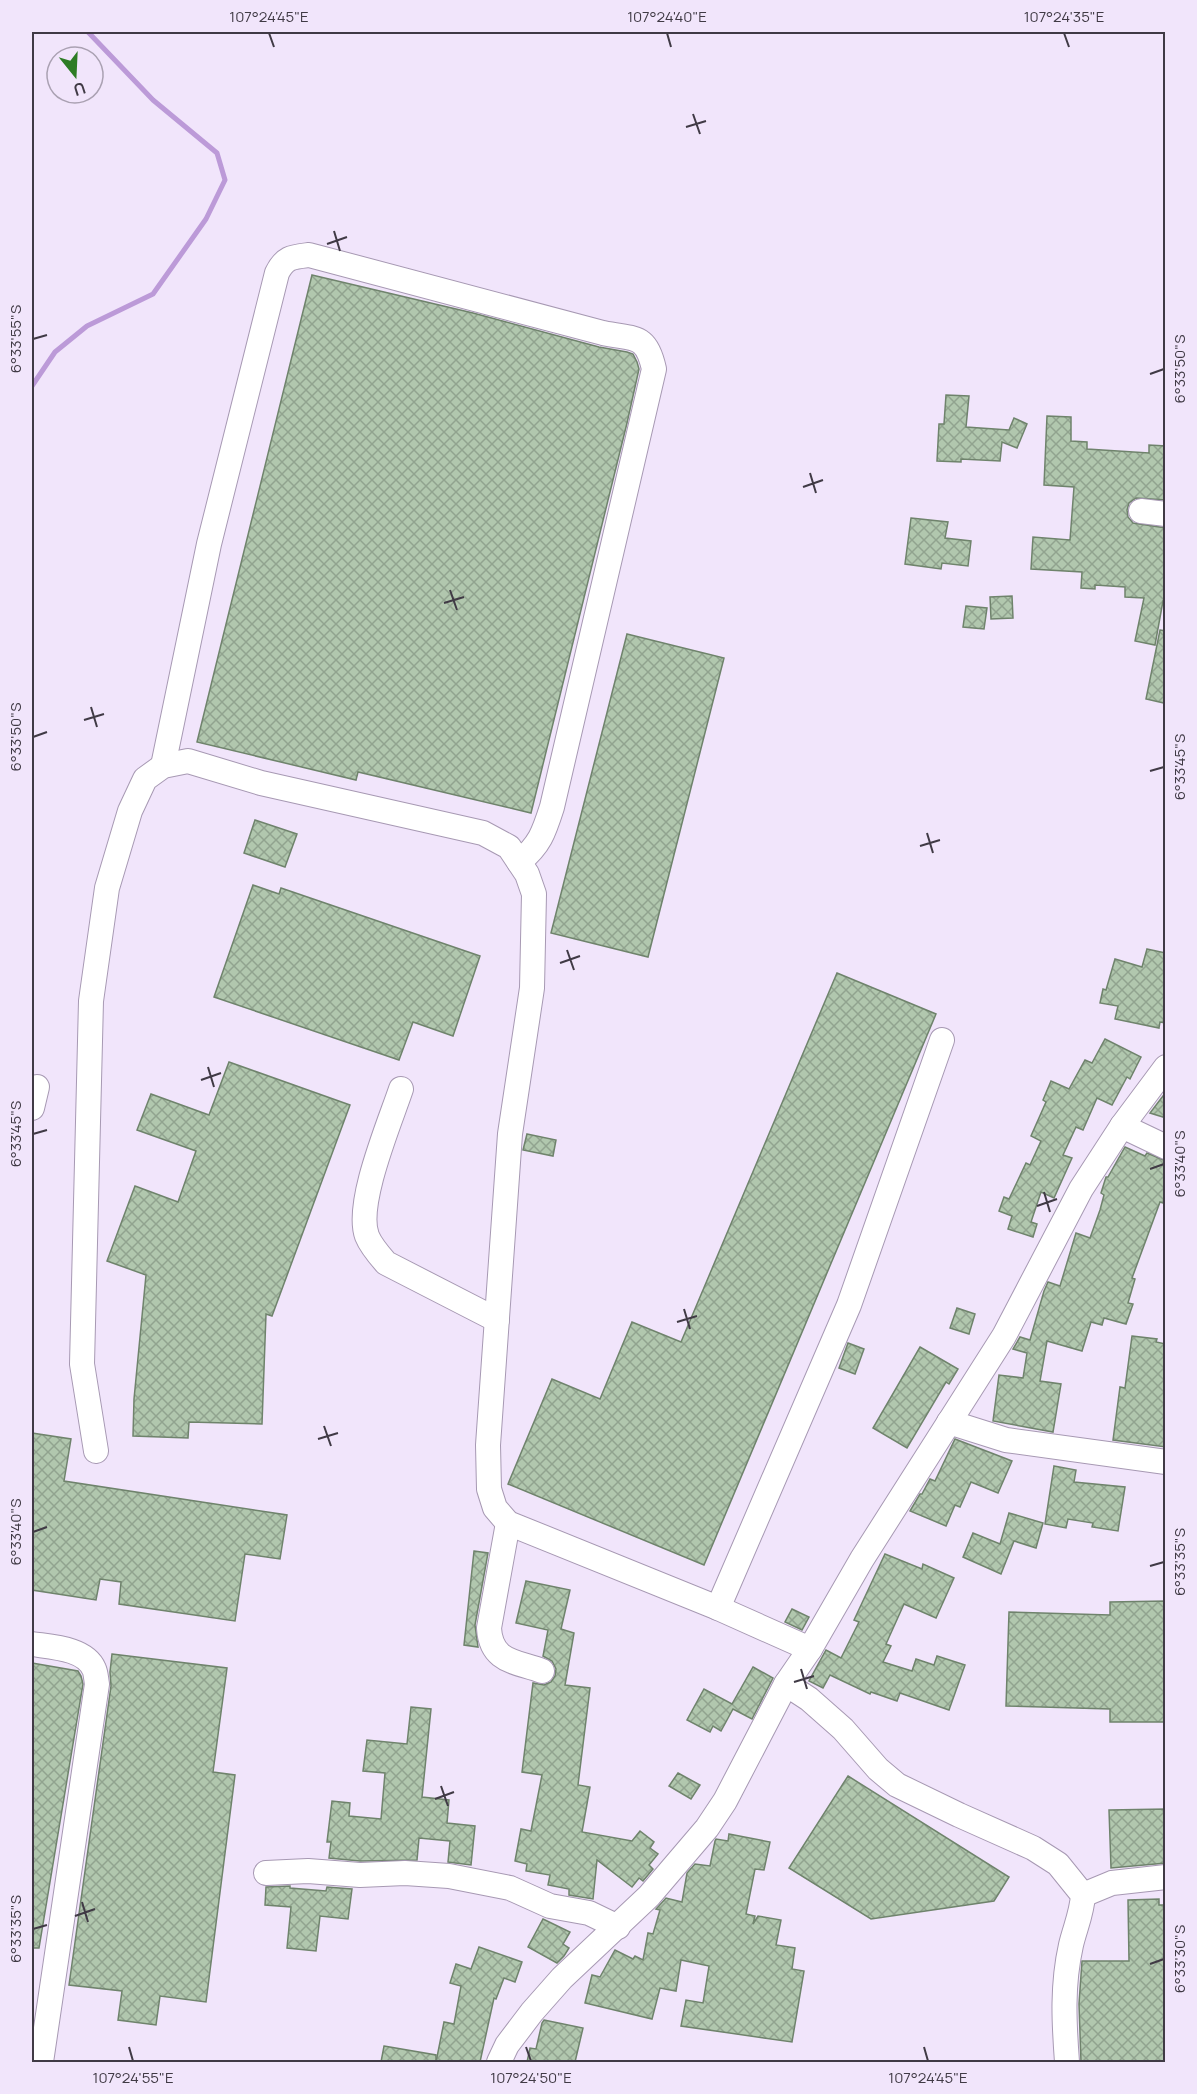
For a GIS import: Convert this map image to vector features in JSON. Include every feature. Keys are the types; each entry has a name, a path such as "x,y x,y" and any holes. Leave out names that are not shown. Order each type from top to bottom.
{"street":[{"path":"163,766 209,544 277,273 283,262 293,257 309,255 603,333 642,341 647,346 654,369 552,807 541,839 519,862"},
{"path":"1142,511 1166,514"},
{"path":"96,1451 82,1364 91,1001 107,888 130,811 145,779 163,766 188,761 261,783 483,833 509,847 526,874 534,894 532,988 510,1134 488,1445 489,1489 495,1508 508,1523 718,1608 810,1649"},
{"path":"718,1608 849,1305 942,1040"},
{"path":"499,2062 507,2045 562,1978 649,1896 707,1828 725,1801 786,1684 810,1649 862,1559 1004,1336 1081,1189 1122,1126 1166,1067"},
{"path":"401,1089 369,1191 364,1220 367,1237 386,1263 497,1320"},
{"path":"1122,1126 1166,1147"},
{"path":"949,1422 1006,1440 1166,1462"},
{"path":"508,1523 489,1629 489,1641 499,1656 542,1671"},
{"path":"32,1644 65,1650 87,1659 94,1670 97,1684 41,2062"},
{"path":"786,1684 809,1699 843,1729 878,1769 897,1785 1033,1848 1058,1864 1083,1895 1082,1908 1071,1946 1063,2006 1066,2062"},
{"path":"266,1873 308,1871 360,1875 405,1873 449,1876 510,1888 550,1906 589,1913 618,1927"},
{"path":"1083,1895 1112,1883 1166,1877"}],"building":[{"path":"312,275 627,352 633,354 637,362 639,369 627,423 531,813 358,772 356,780 197,742"},
{"path":"946,395 969,396 966,427 1009,430 1014,418 1027,424 1017,448 1002,442 1000,461 961,459 961,462 937,461 939,424 944,424"},
{"path":"1047,416 1071,417 1071,441 1087,442 1087,449 1149,453 1149,445 1166,446 1166,500 1136,498 1129,503 1127,510 1128,517 1133,523 1166,528 1166,602 1163,601 1155,645 1135,641 1144,598 1125,597 1125,587 1095,585 1095,589 1081,588 1082,572 1031,569 1033,537 1070,540 1074,487 1044,485"},
{"path":"911,518 948,522 945,538 971,541 968,566 942,563 941,569 905,564"},
{"path":"1012,596 1013,618 991,619 990,597"},
{"path":"966,606 987,608 984,629 963,627"},
{"path":"1160,630 1166,631 1166,696 1164,703 1146,699"},
{"path":"627,634 724,658 648,957 551,933"},
{"path":"255,820 297,834 285,867 244,853"},
{"path":"253,885 279,894 281,888 480,956 453,1036 413,1022 399,1060 214,997"},
{"path":"1147,949 1166,953 1166,1023 1160,1022 1159,1028 1115,1019 1118,1006 1100,1003 1115,959 1142,967"},
{"path":"837,973 936,1014 704,1565 508,1484 552,1379 600,1399 632,1322 681,1342"},
{"path":"1105,1039 1141,1057 1130,1079 1127,1077 1112,1105 1097,1098 1083,1130 1076,1127 1063,1155 1072,1158 1054,1198 1041,1192 1031,1222 1037,1224 1033,1237 1008,1229 1012,1216 999,1211 1004,1197 1009,1199 1026,1163 1030,1165 1041,1141 1031,1136 1046,1102 1043,1100 1051,1081 1069,1089 1085,1060 1092,1063"},
{"path":"229,1062 350,1105 272,1316 266,1314 262,1424 189,1422 188,1438 133,1436 134,1399 146,1275 107,1261 135,1186 178,1202 196,1151 137,1130 151,1094 209,1115"},
{"path":"1166,1092 1166,1118 1150,1113"},
{"path":"527,1134 556,1140 553,1156 523,1150"},
{"path":"1125,1147 1145,1156 1147,1153 1166,1161 1166,1204 1160,1202 1132,1278 1135,1279 1128,1303 1133,1304 1126,1324 1104,1318 1102,1325 1091,1322 1082,1351 1047,1341 1040,1381 1061,1384 1053,1432 993,1421 999,1375 1023,1378 1027,1353 1013,1349 1020,1337 1030,1340 1048,1282 1060,1286 1076,1233 1090,1238 1104,1195 1101,1193 1106,1177"},
{"path":"957,1308 975,1314 969,1334 950,1328"},
{"path":"1132,1336 1157,1339 1156,1342 1166,1344 1166,1447 1113,1440 1120,1387 1125,1388"},
{"path":"848,1343 864,1349 855,1374 839,1368"},
{"path":"920,1347 958,1369 949,1384 946,1382 907,1448 873,1428"},
{"path":"32,1433 71,1439 64,1481 287,1515 280,1559 245,1554 235,1621 119,1604 121,1582 100,1579 96,1600 32,1590"},
{"path":"955,1439 1012,1461 998,1493 971,1482 960,1507 955,1505 946,1526 910,1511 930,1479 935,1481"},
{"path":"1054,1466 1076,1470 1074,1482 1125,1487 1118,1531 1092,1527 1093,1523 1068,1519 1066,1528 1045,1524"},
{"path":"1009,1513 1043,1523 1036,1548 1014,1541 1001,1574 963,1557 973,1533 1000,1544"},
{"path":"474,1551 488,1553 475,1625 478,1647 464,1645"},
{"path":"885,1554 922,1569 923,1564 954,1578 936,1618 904,1604 886,1644 891,1646 883,1662 912,1671 916,1659 934,1665 937,1656 965,1665 949,1710 900,1693 897,1701 871,1692 870,1694 830,1675 823,1688 809,1681 826,1650 841,1658 859,1622 854,1620"},
{"path":"526,1581 570,1590 561,1629 574,1633 565,1685 590,1688 578,1785 590,1787 582,1832 632,1841 640,1831 654,1842 650,1848 658,1854 649,1865 653,1869 643,1881 639,1878 632,1887 597,1860 593,1899 569,1895 569,1889 548,1885 550,1875 526,1871 527,1864 515,1861 521,1829 531,1831 542,1775 522,1772 533,1683 544,1685 551,1682 556,1669 552,1661 543,1656 548,1630 516,1623"},
{"path":"1166,1601 1166,1722 1110,1722 1110,1709 1006,1706 1009,1612 1110,1615 1110,1602"},
{"path":"792,1609 809,1617 802,1630 785,1622"},
{"path":"112,1654 227,1668 213,1772 235,1775 206,2002 160,1996 156,2025 118,2020 122,1991 69,1985 111,1686"},
{"path":"32,1663 78,1671 83,1684 39,1948 32,1948"},
{"path":"753,1667 773,1678 752,1719 733,1709 721,1731 713,1726 710,1732 687,1720 704,1689 732,1704"},
{"path":"411,1707 431,1709 422,1797 449,1800 447,1823 475,1826 471,1865 448,1862 450,1841 419,1838 417,1860 360,1861 329,1858 331,1842 327,1842 332,1801 350,1803 349,1816 381,1819 385,1773 363,1771 367,1740 407,1744"},
{"path":"678,1773 700,1785 691,1799 669,1786"},
{"path":"848,1776 1009,1877 994,1901 871,1919 789,1868"},
{"path":"1166,1809 1166,1863 1111,1868 1109,1810"},
{"path":"729,1834 770,1842 764,1870 755,1869 746,1914 755,1916 753,1924 758,1916 781,1920 776,1945 795,1948 792,1969 804,1971 792,2042 681,2026 686,2000 703,2003 709,1966 681,1960 676,1991 660,1988 652,2019 585,2003 592,1975 600,1977 615,1950 633,1959 635,1956 643,1960 648,1933 653,1934 660,1910 656,1909 666,1898 682,1902 687,1873 695,1864 710,1866 716,1839 728,1841"},
{"path":"290,1886 290,1888 326,1891 327,1887 352,1889 348,1919 320,1916 316,1951 287,1948 291,1907 265,1905 266,1887"},
{"path":"1159,1899 1159,1905 1166,1905 1166,2062 1081,2062 1079,2004 1082,1961 1129,1961 1128,1900"},
{"path":"543,1919 570,1932 563,1944 569,1948 557,1963 528,1947"},
{"path":"479,1947 522,1962 515,1982 504,1978 496,1999 494,1998 480,2062 436,2062 444,2022 454,2024 461,1986 450,1983 456,1964 471,1969"},
{"path":"544,2020 583,2028 575,2062 527,2062 530,2048 536,2049"},
{"path":"384,2046 436,2055 436,2062 381,2062"}],"waterway":[{"path":"32,386 55,352 87,326 153,294 206,219 225,180 217,153 153,100 88,32"}]}
